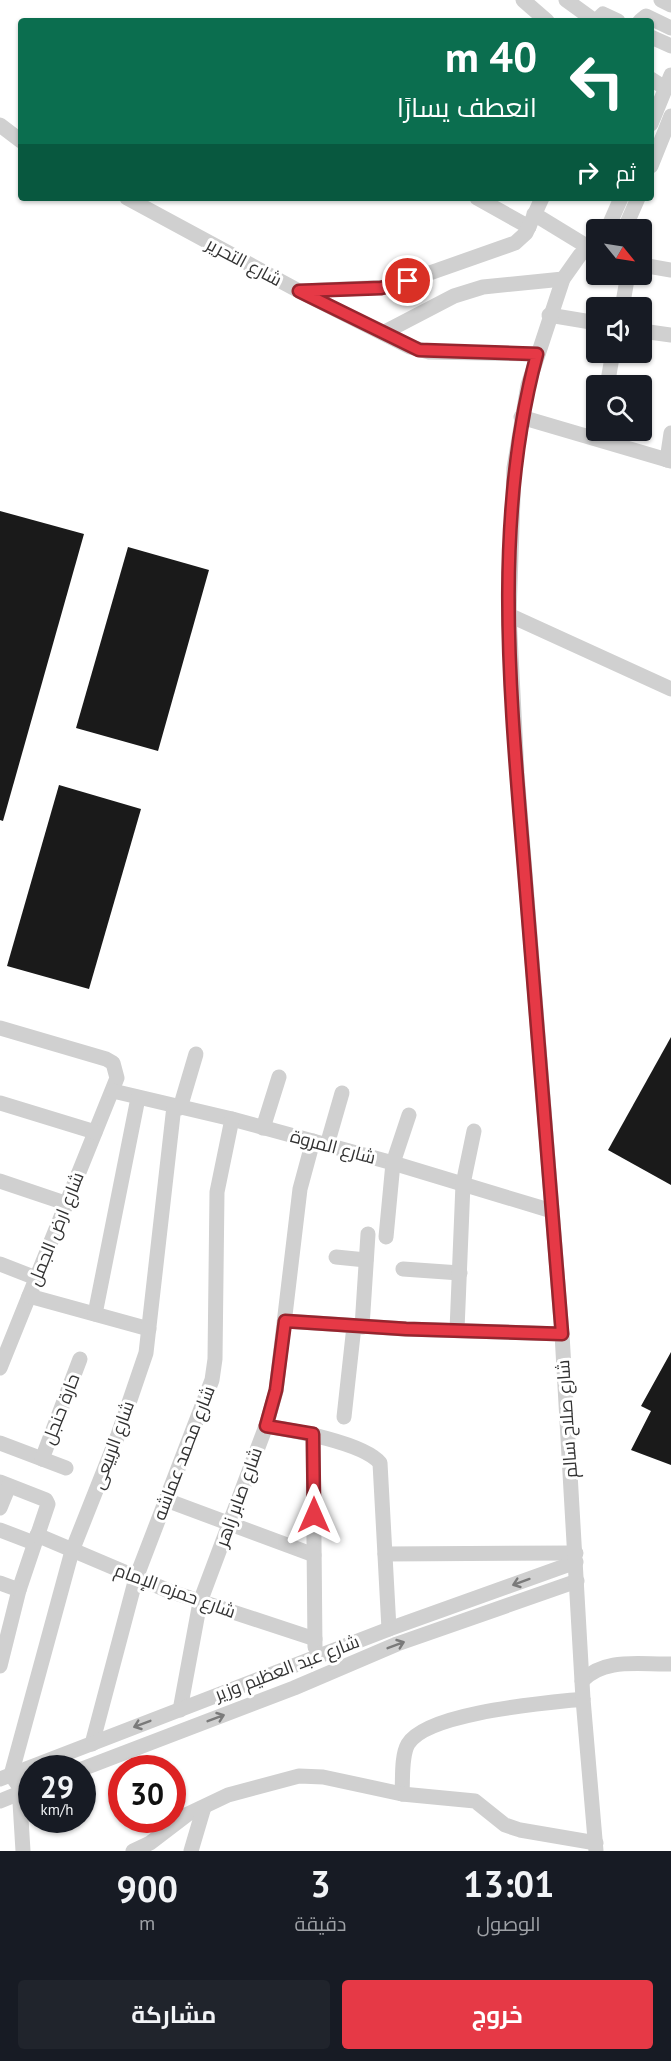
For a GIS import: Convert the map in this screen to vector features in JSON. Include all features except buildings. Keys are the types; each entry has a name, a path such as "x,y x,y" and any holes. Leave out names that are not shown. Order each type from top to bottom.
{"street":[{"path":"523,0 544,18"},
{"path":"550,18 561,0"},
{"path":"566,0 591,18"},
{"path":"661,0 671,5"},
{"path":"598,18 603,14 612,18"},
{"path":"654,20 671,28"},
{"path":"654,38 671,46"},
{"path":"654,116 668,81"},
{"path":"654,158 671,116"},
{"path":"0,125 18,139"},
{"name":"شارع التحرير","path":"133,201 299,291 410,347 429,352 537,354"},
{"path":"484,201 586,246"},
{"path":"299,291 390,287 515,243 532,221 541,201"},
{"path":"612,219 620,201"},
{"path":"629,219 637,201"},
{"name":"شارع صلاح سالم","path":"586,255 563,279 537,354 521,417 514,468 509,615 517,773 562,1334 583,1699 596,1847"},
{"path":"652,267 671,270"},
{"path":"383,333 454,296 483,287 563,279"},
{"path":"549,315 586,321"},
{"path":"652,332 671,335"},
{"path":"521,417 586,432"},
{"path":"614,441 669,460 671,433"},
{"path":"509,615 671,689"},
{"path":"0,1028 106,1059 117,1070 112,1091"},
{"name":"شارع الربيعى","path":"6,1777 72,1551 118,1435 146,1353 177,1107 196,1054"},
{"path":"263,1128 279,1077"},
{"name":"شارع المروة","path":"112,1091 232,1119 320,1143 552,1211"},
{"name":"شارع ارض الجمل","path":"2,1358 68,1204 112,1091"},
{"name":"شارع صابر زاهر","path":"180,1710 200,1602 266,1426 276,1390 300,1189 342,1093"},
{"path":"95,1314 138,1098"},
{"path":"0,1103 95,1132"},
{"path":"386,1237 393,1163 409,1114"},
{"name":"شارع محمد عماشه","path":"92,1744 136,1578 212,1380 215,1359 218,1192 232,1119"},
{"path":"457,1330 463,1184 474,1131"},
{"path":"0,1182 68,1204"},
{"path":"344,1417 358,1327 368,1234"},
{"path":"336,1257 366,1260"},
{"path":"0,1264 36,1278"},
{"path":"403,1269 460,1273"},
{"path":"29,1296 149,1329"},
{"path":"285,1321 358,1327 562,1334"},
{"name":"حارة حنجل","path":"42,1459 80,1359"},
{"path":"266,1426 313,1434 369,1454 380,1463 389,1629"},
{"path":"313,1434 315,1658"},
{"name":"حارة حنجل","path":"0,1443 66,1468"},
{"path":"0,1508 4,1484 48,1502 4,1631 0,1666"},
{"path":"166,1500 314,1555"},
{"name":"شارع حمزه الإمام","path":"0,1530 72,1551 200,1602 315,1639"},
{"path":"385,1554 576,1558"},
{"name":"شارع عبد العظيم وزير","path":"64,1755 576,1558"},
{"name":"شارع عبد العظيم وزير","path":"96,1764 294,1688 397,1644 578,1581"},
{"path":"0,1583 19,1590"},
{"path":"580,1647 602,1661 615,1665"},
{"path":"582,1681 596,1669 615,1665 671,1664"},
{"path":"288,1668 285,1672 286,1682 294,1688"},
{"path":"261,1678 268,1687 267,1698"},
{"path":"402,1794 406,1746 413,1737 427,1728 514,1706 583,1699"},
{"path":"133,1851 150,1843 175,1822 228,1795 299,1776 323,1777 402,1794 475,1801 499,1821 520,1830 596,1847"},
{"path":"0,1801 18,1793"},
{"path":"191,1851 204,1807"},
{"path":"23,1851 24,1833"}],"route":[{"path":"314,1515 313,1434 266,1426 276,1390 285,1321 406,1329 562,1334 517,773 509,615 514,468 521,417 537,354 503,351 429,352 419,350 299,291 381,288 408,281"}]}
